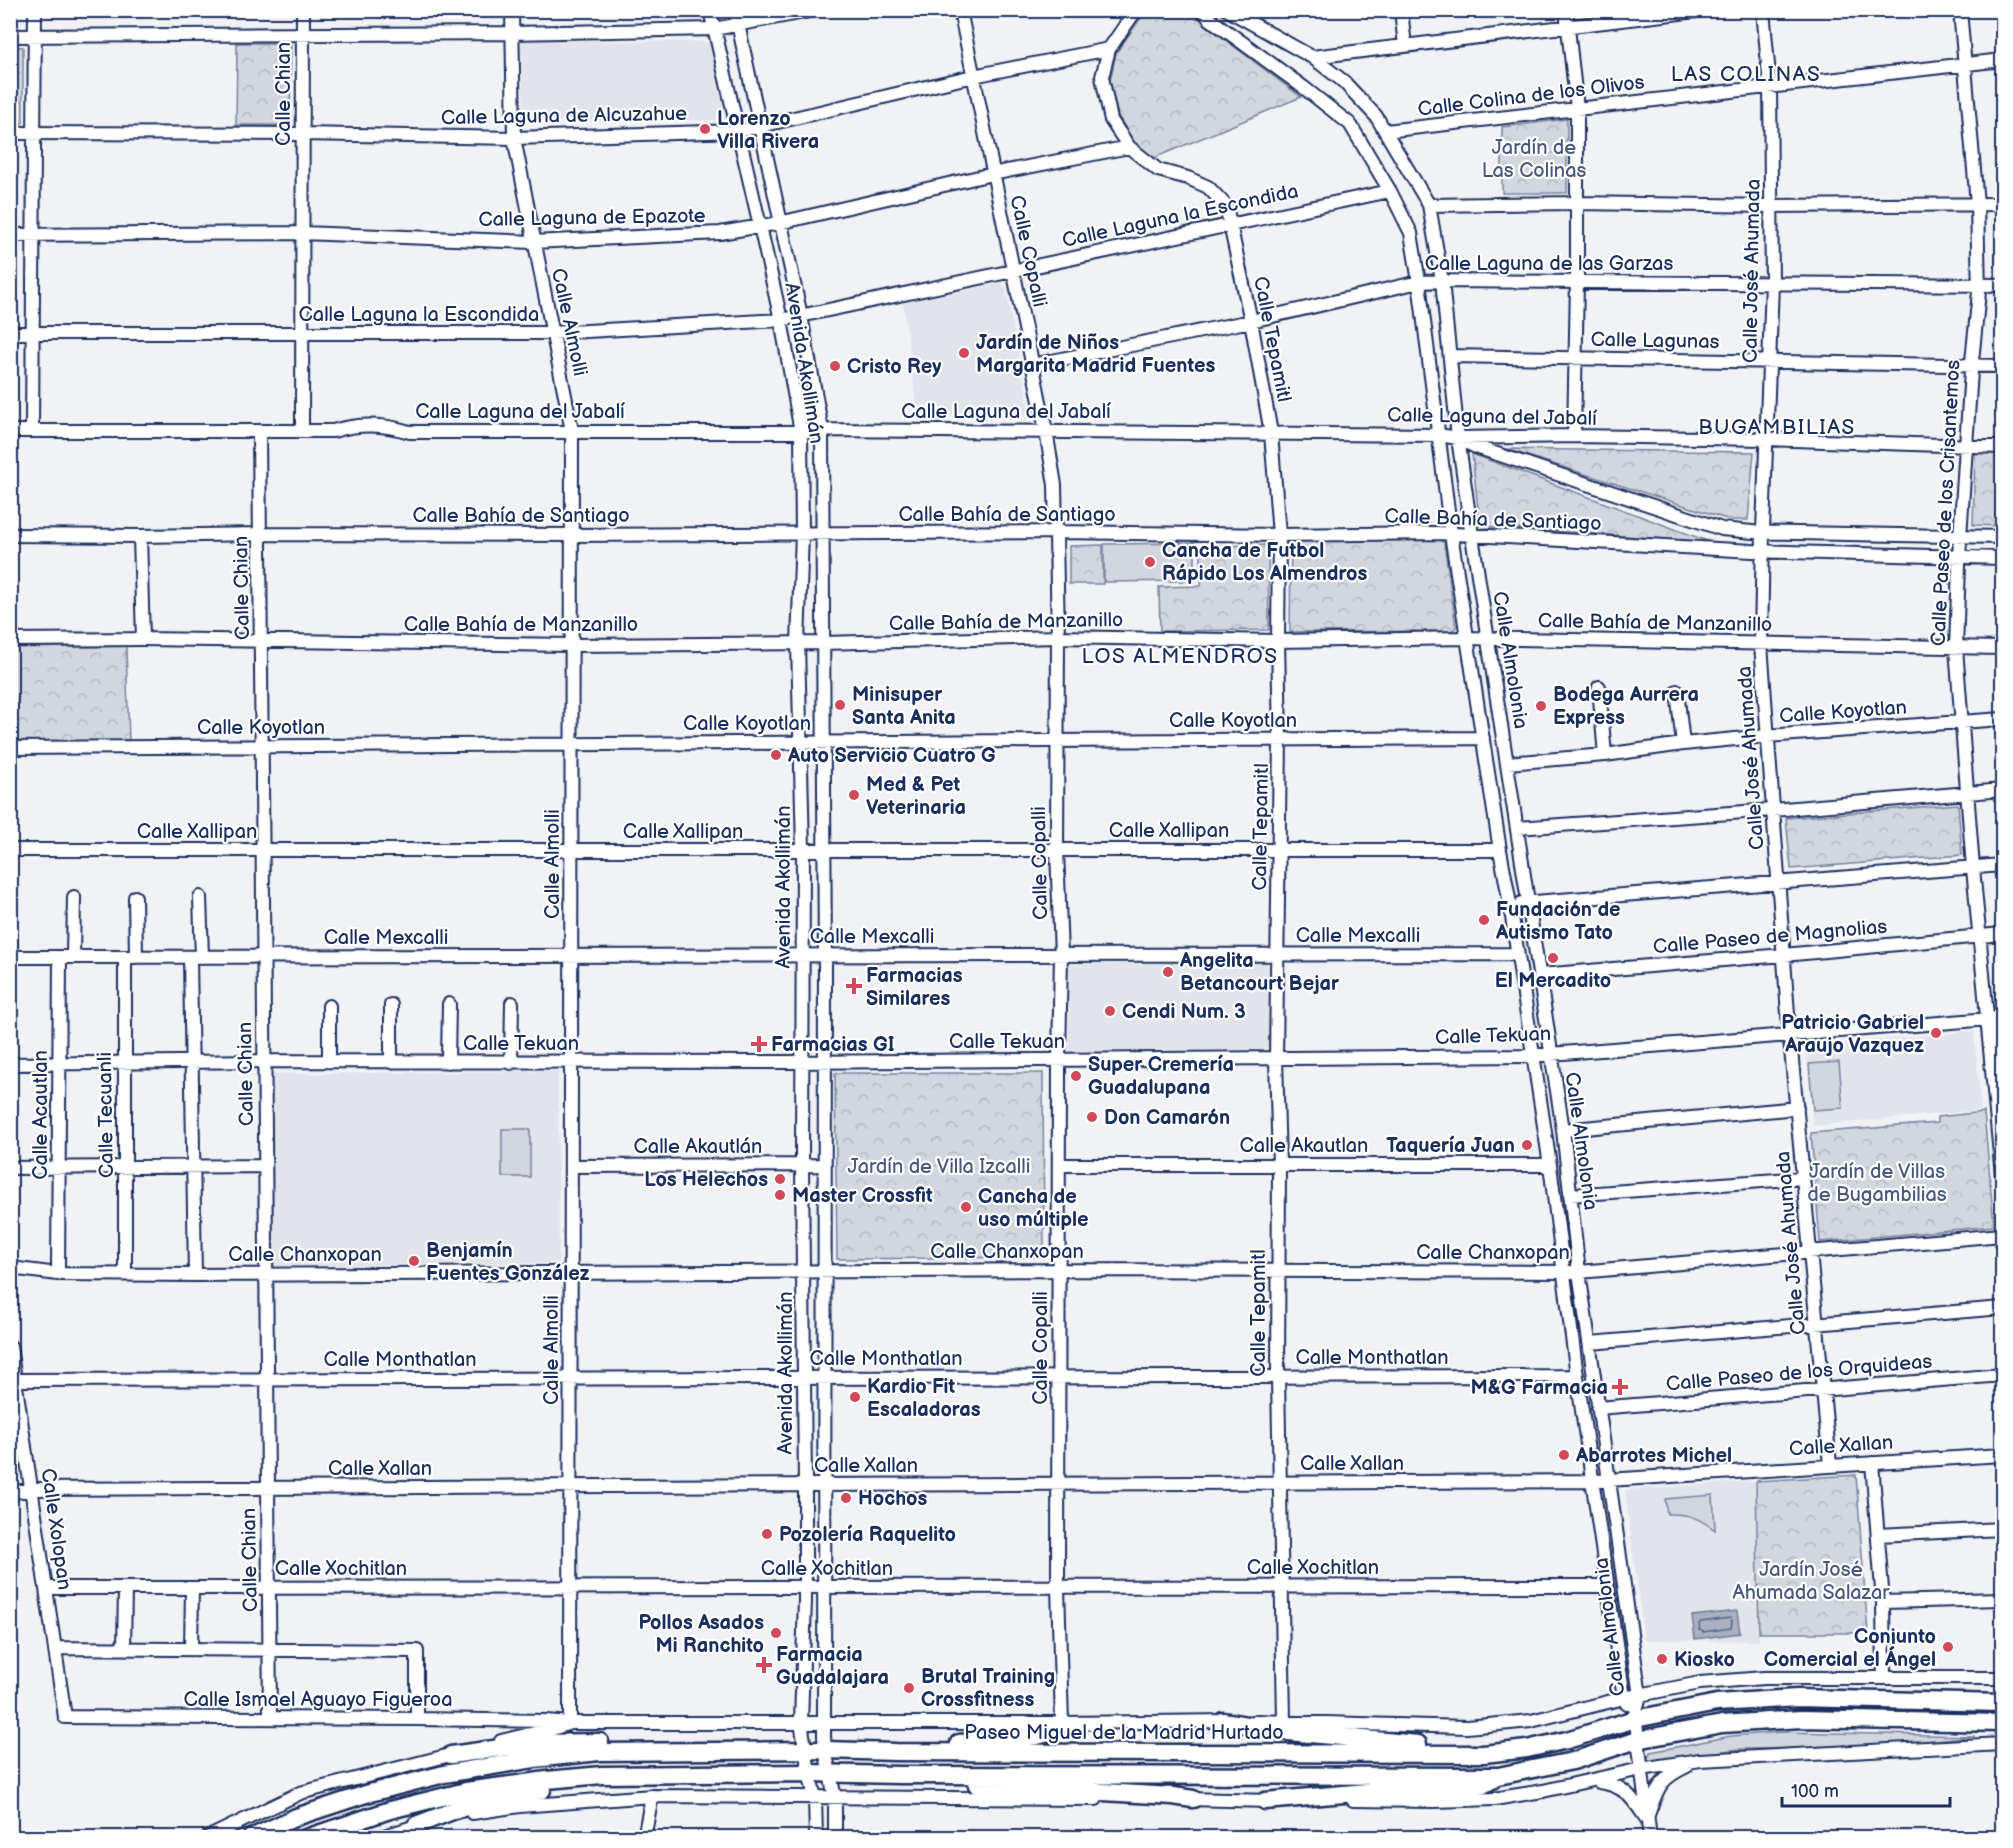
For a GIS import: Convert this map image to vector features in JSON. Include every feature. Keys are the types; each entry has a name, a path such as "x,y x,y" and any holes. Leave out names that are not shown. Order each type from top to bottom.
{"highway":[{"name":"Paseo Miguel de la Madrid Hurtado","path":"251,1838 296,1816 366,1794 444,1774 534,1759 599,1752 825,1750 1484,1754 1537,1747 1635,1717 1717,1703 1797,1698 2002,1703"},
{"path":"306,1838 390,1810 466,1791 602,1775 831,1773 1498,1776 1573,1761 1637,1740 1722,1724 1801,1719 2002,1723"},
{"path":"1223,1721 1288,1732 1443,1747 1484,1754"},
{"path":"897,1752 919,1745 1038,1736 1052,1732 1062,1723"},
{"path":"451,1755 536,1743 593,1742 616,1742 681,1752"},
{"path":"417,1831 458,1809 602,1775"},
{"path":"899,1775 942,1782 1193,1799"},
{"path":"1264,1801 1419,1789 1467,1790 1483,1785 1498,1776"}],"street":[{"path":"32,430 35,10"},
{"name":"Calle Chian","path":"302,430 303,10"},
{"name":"Calle Almolli","path":"512,10 514,138 572,431 570,1723"},
{"name":"Avenida Akollimán","path":"710,10 781,320 801,432 802,534 798,643 801,742 803,955 801,1062 805,1378 805,1587 801,1722 815,1797 816,1838"},
{"name":"Avenida Akollimán","path":"735,10 779,223 801,316 822,430 825,850 824,1722 825,1750 835,1798 835,1838"},
{"path":"10,36 511,33 714,29 815,10"},
{"name":"Calle Copalli","path":"960,10 1055,485 1058,637 1057,850 1061,955 1058,1587 1062,1723"},
{"name":"Calle Tepamitl","path":"1136,10 1109,49 1102,77 1111,120 1129,147 1158,170 1188,177 1208,188 1226,206 1251,321 1271,433 1279,535 1280,739 1276,1058 1279,1165 1278,1377 1284,1721"},
{"name":"Calle Almolonia","path":"1204,10 1210,19 1304,87 1350,124 1390,191 1411,233 1451,534 1550,1165 1607,1586 1624,1698 1635,1717"},
{"name":"Calle Almolonia","path":"1228,10 1312,57 1343,81 1376,116 1429,205 1442,281 1458,438 1472,536 1563,1130 1579,1272 1640,1696 1635,1717"},
{"path":"1401,10 1405,46"},
{"path":"1566,10 1576,109 1577,282 1574,436"},
{"path":"1312,57 1705,10"},
{"name":"Calle José Ahumada","path":"1763,10 1770,87 1772,283 1761,644 1790,1031 1830,1465"},
{"name":"Calle Paseo de los Crisantemos","path":"1960,10 1977,204 1979,285 1960,537 1956,648 1986,1016 1998,1090 2002,1176"},
{"name":"Calle Laguna de Alcuzahue","path":"10,133 302,134 514,138 739,131 973,76 1109,49"},
{"name":"Calle Colina de los Olivos","path":"1386,131 2002,60"},
{"name":"Calle Laguna de Epazote","path":"10,235 302,233 534,242 720,233 779,223 992,174 1129,147"},
{"name":"Calle Laguna la Escondida","path":"10,333 552,333 781,320 1390,191"},
{"path":"1429,205 2002,204"},
{"name":"Calle Laguna de las Garzas","path":"1032,365 1251,321 1419,282 2002,285"},
{"name":"Calle Lagunas","path":"1450,356 2002,366"},
{"name":"Calle Laguna del Jabalí","path":"10,430 333,431 352,425 390,426 410,432 801,432 822,430 1271,433 1438,435 1458,438 1574,436 1767,439 2002,447"},
{"name":"Calle Chian","path":"259,431 270,1718"},
{"name":"Calle Bahía de Santiago","path":"1458,438 1476,447 1722,529 2002,537"},
{"name":"Calle Bahía de Santiago","path":"10,536 1056,532 1279,535 1451,534 1763,552 2002,558"},
{"path":"140,536 143,639"},
{"name":"Calle Bahía de Manzanillo","path":"10,640 143,639 571,645 822,643 1058,637 1278,641 1488,638 2002,648"},
{"path":"1599,687 1605,755"},
{"path":"1677,691 1683,744"},
{"name":"Calle Koyotlan","path":"1507,763 1605,755 1683,744 1767,736 2002,719"},
{"name":"Calle Koyotlan","path":"10,748 1483,738"},
{"path":"1517,828 1773,810 2002,790"},
{"name":"Calle Xallipan","path":"10,850 1500,850"},
{"path":"1510,904 2002,865"},
{"path":"73,957 74,897"},
{"name":"Calle Tecuanli","path":"125,1273 124,1063 135,897"},
{"path":"195,1275 192,1062 200,897"},
{"name":"Calle Paseo de Magnolias","path":"1540,975 2002,934"},
{"path":"10,938 11,957"},
{"name":"Calle Mexcalli","path":"11,957 1517,954"},
{"name":"Calle Acautlan","path":"58,1274 60,957"},
{"path":"511,1063 512,1003"},
{"path":"448,1062 449,1004"},
{"path":"391,1005 391,1062"},
{"path":"329,1006 329,1061"},
{"name":"Calle Tekuan","path":"10,1064 264,1061 825,1062 1276,1058 1550,1050 1986,1016 2002,1012"},
{"name":"Calle Tekuan","path":"1986,1016 2002,1018"},
{"path":"1563,1130 1797,1108"},
{"name":"Calle Akautlán","path":"571,1166 825,1165"},
{"name":"Calle Akautlan","path":"1059,1165 1550,1165"},
{"path":"10,1168 265,1166"},
{"path":"1570,1194 1803,1178"},
{"name":"Calle Chanxopan","path":"10,1268 58,1274 195,1275 1059,1270 1579,1272 2002,1236"},
{"path":"1590,1343 2002,1308"},
{"name":"Calle Xolopan","path":"10,1346 65,1717"},
{"name":"Calle Paseo de los Orquideas","path":"1598,1408 2002,1375"},
{"name":"Calle Monthatlan","path":"16,1380 1577,1376"},
{"name":"Calle Xallan","path":"10,1493 32,1489 1592,1481 2002,1455"},
{"path":"1872,1463 1883,1602 1884,1676"},
{"path":"1878,1535 2002,1529"},
{"name":"Calle Xochitlan","path":"46,1588 1607,1586"},
{"path":"124,1649 125,1588"},
{"path":"191,1649 192,1588"},
{"path":"1883,1602 2002,1599"},
{"path":"55,1648 417,1651 417,1719"},
{"path":"207,1838 300,1793 570,1723 1284,1721 1467,1727 1531,1721 1624,1698 1700,1683 1764,1678 1884,1676 2002,1678"},
{"name":"Calle Ismael Aguayo Figueroa","path":"65,1717 417,1719 570,1723"},
{"path":"1635,1717 1650,1838"},
{"path":"378,1838 417,1831 450,1816 520,1806 652,1796 1264,1801 1494,1799 1592,1781 1641,1769 1700,1760 2002,1744"},
{"path":"1647,1819 1661,1783 1672,1773 1700,1760"},
{"path":"1592,1781 1612,1783 1623,1789 1647,1819"},
{"path":"644,1838 652,1796"}],"shaded area":[{"path":"521,40 711,42 730,120 524,122"},
{"name":"Jardín de Niños Margarita Madrid Fuentes","path":"1001,283 1005,286 1030,413 1027,415 942,416 938,404 922,408 925,417 918,417 903,302"},
{"path":"1268,962 1269,1049 1069,1051 1069,964"},
{"path":"1974,1031 1981,1110 1813,1126 1806,1047"},
{"path":"558,1071 559,1263 272,1266 271,1074"},
{"path":"1756,1481 1759,1641 1644,1640 1625,1490"}],"green space":[{"path":"1146,11 1194,11 1202,22 1301,97 1154,158 1135,144 1118,116 1110,81 1116,53"},
{"path":"237,43 291,43 290,125 236,125"},
{"path":"11,46 23,47 23,123 11,123"},
{"name":"Jardín de Las Colinas","path":"1567,119 1567,193 1502,193 1502,127"},
{"path":"1506,449 1754,452 1748,520 1730,520"},
{"path":"1975,453 2002,454 2002,526 1973,525"},
{"path":"1472,454 1710,542 1480,526"},
{"path":"1298,538 1438,539 1444,543 1456,627 1452,631 1290,632 1291,544"},
{"name":"Cancha de Futbol Rápido Los Almendros","path":"1195,543 1195,581 1104,582 1104,544"},
{"path":"1103,545 1103,584 1069,584 1069,546"},
{"path":"1268,545 1269,630 1160,631 1159,587 1201,586 1201,546"},
{"path":"126,646 129,742 11,742 10,648"},
{"path":"1958,804 1962,855 1791,869 1786,818"},
{"path":"1839,1062 1843,1108 1813,1110 1809,1064"},
{"name":"Jardín de Villa Izcalli","path":"835,1073 1043,1073 1044,1257 837,1259"},
{"name":"Jardín de Villas de Bugambilias","path":"1984,1112 1994,1226 1820,1242 1811,1133 1937,1123 1937,1117"},
{"path":"502,1129 530,1129 530,1177 502,1177"},
{"name":"Jardín José Ahumada Salazar","path":"1856,1475 1868,1633 1759,1633 1756,1481"},
{"path":"1713,1495 1715,1530 1692,1517 1667,1514 1665,1499"},
{"path":"1782,1732 1975,1736 1859,1748 1740,1749 1700,1754 1654,1764 1647,1759 1651,1752 1731,1736"}],"water":[{"path":"1737,1611 1740,1633 1695,1639 1692,1616"}],"place":[{"name":"Lorenzo Villa Rivera","path":"705,129"},
{"name":"Jardín de Niños Margarita Madrid Fuentes","path":"964,353"},
{"name":"Cristo Rey","path":"835,366"},
{"name":"Cancha de Futbol Rápido Los Almendros","path":"1150,562"},
{"name":"Minisuper Santa Anita","path":"840,705"},
{"name":"Bodega Aurrera Express","path":"1541,706"},
{"name":"Auto Servicio Cuatro G","path":"776,755"},
{"name":"Med & Pet Veterinaria","path":"854,795"},
{"name":"Fundación de Autismo Tato","path":"1484,920"},
{"name":"El Mercadito","path":"1553,958"},
{"name":"Angelita Betancourt Bejar","path":"1168,972"},
{"name":"Farmacias Similares","path":"854,986"},
{"name":"Cendi Num. 3","path":"1110,1011"},
{"name":"Patricio Gabriel Araujo Vazquez","path":"1936,1033"},
{"name":"Farmacias GI","path":"759,1044"},
{"name":"Super Cremería Guadalupana","path":"1076,1076"},
{"name":"Don Camarón","path":"1092,1117"},
{"name":"Taquería Juan","path":"1527,1145"},
{"name":"Los Helechos","path":"780,1179"},
{"name":"Master Crossfit","path":"780,1195"},
{"name":"Cancha de uso múltiple","path":"966,1207"},
{"name":"Benjamín Fuentes González","path":"414,1261"},
{"name":"M&G Farmacia","path":"1620,1387"},
{"name":"Kardio Fit Escaladoras","path":"855,1397"},
{"name":"Abarrotes Michel","path":"1564,1455"},
{"name":"Hochos","path":"846,1498"},
{"name":"Pozolería Raquelito","path":"767,1534"},
{"name":"Pollos Asados Mi Ranchito","path":"776,1633"},
{"name":"Conjunto Comercial el Ángel","path":"1948,1647"},
{"name":"Kiosko","path":"1662,1659"},
{"name":"Farmacia Guadalajara","path":"764,1665"},
{"name":"Brutal Training Crossfitness","path":"909,1688"}],"district":[{"name":"LAS COLINAS","path":"1746,74"},
{"name":"BUGAMBILIAS","path":"1777,427"},
{"name":"LOS ALMENDROS","path":"1180,656"}]}
